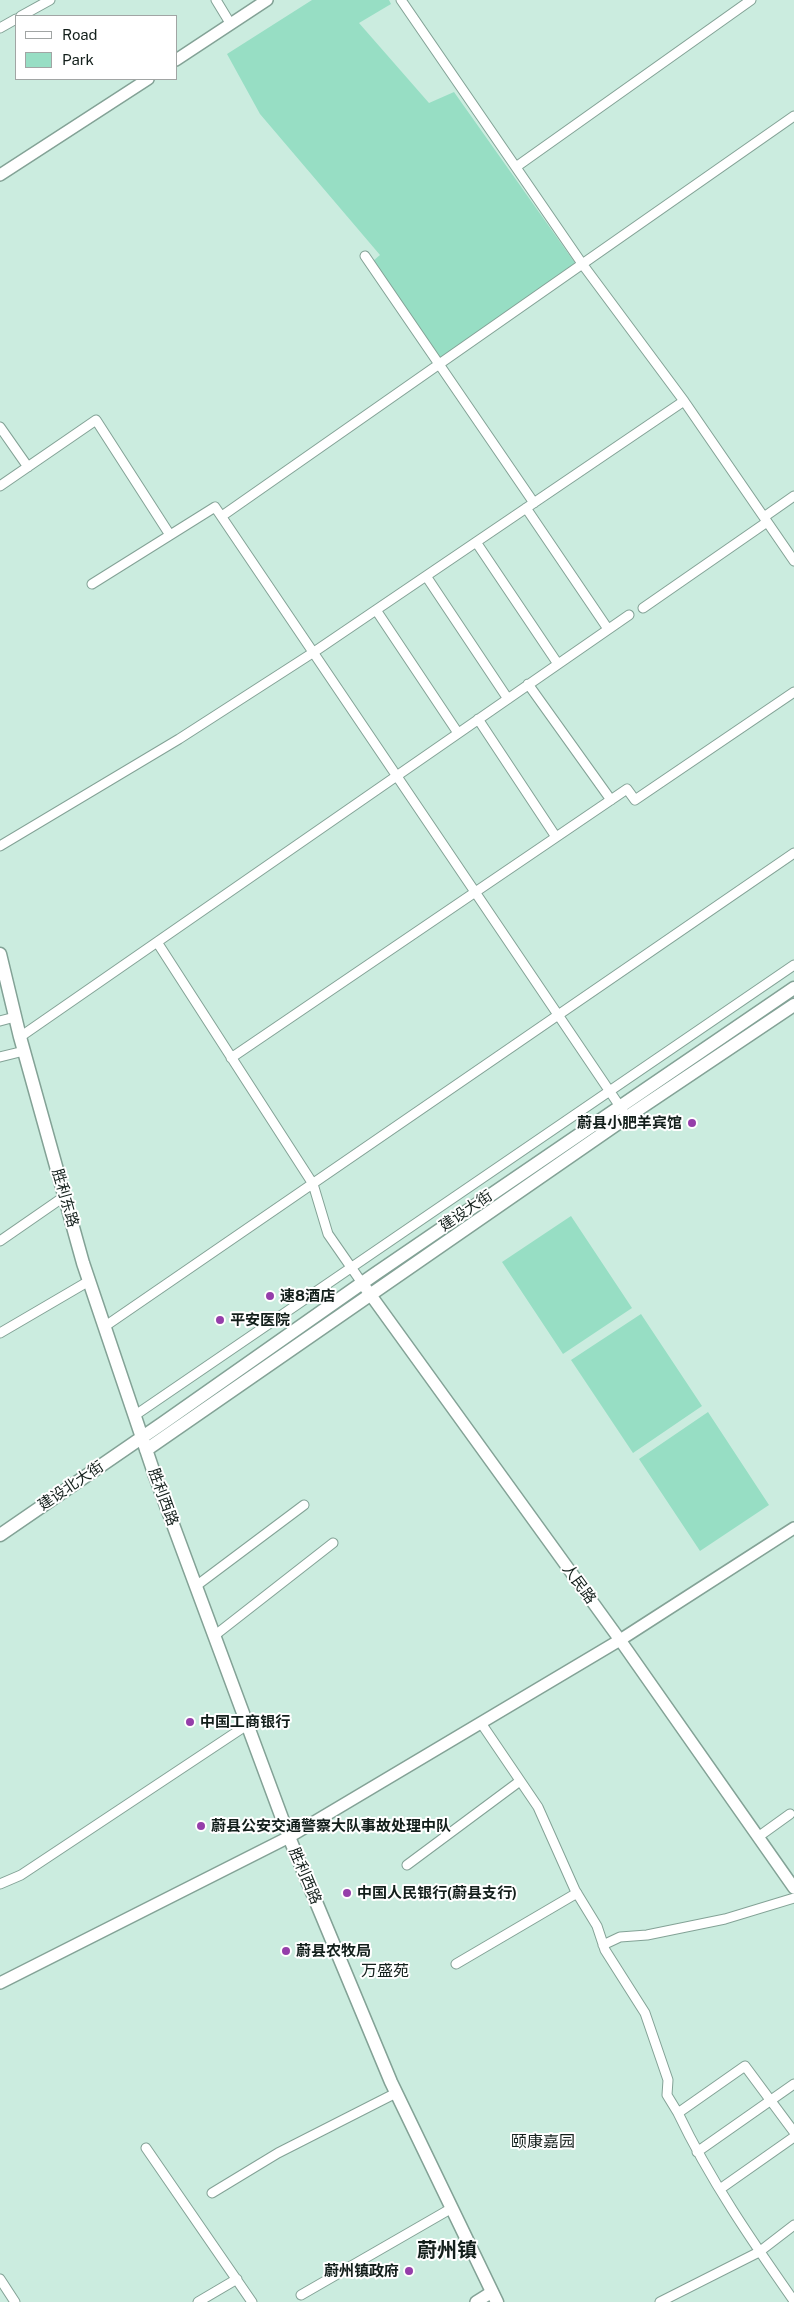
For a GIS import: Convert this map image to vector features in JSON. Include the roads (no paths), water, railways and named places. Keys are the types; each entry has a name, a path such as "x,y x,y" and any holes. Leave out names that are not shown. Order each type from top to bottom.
{"main road":[{"name":"胜利东路","path":"0,954 20,1037 89,1281 141,1438"},
{"name":"建设大街","path":"141,1438 362,1283 794,988"},
{"name":"建设大街","path":"146,1450 627,1117 794,1005"},
{"name":"胜利西路","path":"141,1438 288,1837 396,2093 495,2297"},
{"name":"建设北大街","path":"0,1535 141,1438"}],"street":[{"path":"216,0 230,23"},
{"path":"178,59 266,0"},
{"path":"401,0 583,265 684,401 794,561"},
{"path":"516,167 751,0"},
{"path":"23,15 47,1"},
{"path":"0,28 15,20"},
{"path":"0,175 146,80"},
{"path":"222,516 794,116"},
{"path":"365,256 440,365 608,629"},
{"path":"0,846 179,739 314,652 684,401"},
{"path":"0,486 96,420 170,535"},
{"path":"0,427 28,467"},
{"path":"643,608 794,496"},
{"path":"92,584 215,506 627,1117"},
{"path":"476,542 558,664"},
{"path":"426,576 508,699"},
{"path":"376,610 458,733"},
{"path":"20,1037 629,615"},
{"path":"528,684 611,800"},
{"path":"231,1058 627,789 635,800 794,692"},
{"path":"478,719 556,837"},
{"path":"104,1326 794,853"},
{"path":"157,942 313,1184 328,1234 362,1283"},
{"path":"134,1416 352,1269 794,965"},
{"path":"0,1021 15,1017"},
{"path":"0,1057 24,1051"},
{"path":"0,1241 65,1196"},
{"path":"0,1333 89,1281"},
{"name":"人民路","path":"362,1283 620,1640 794,1888"},
{"path":"196,1586 304,1505"},
{"path":"0,1983 288,1837 620,1640 794,1528"},
{"path":"214,1636 333,1543"},
{"path":"481,1723 538,1807 547,1831 577,1893 597,1926 603,1945 646,2014 668,2080 667,2096 678,2113 697,2152 759,2252 794,2301"},
{"path":"0,1884 21,1874 247,1725"},
{"path":"407,1865 520,1781"},
{"path":"758,1837 790,1814"},
{"path":"456,1964 577,1893"},
{"path":"603,1945 620,1937 647,1935 725,1920 794,1898"},
{"path":"678,2113 746,2066 794,2132"},
{"path":"697,2152 794,2084"},
{"path":"212,2193 278,2153 396,2093"},
{"path":"720,2189 794,2137"},
{"path":"146,2148 252,2302"},
{"path":"301,2295 452,2208"},
{"path":"660,2302 759,2252 794,2225"},
{"path":"0,2279 15,2302"},
{"path":"198,2302 237,2279"},
{"path":"476,2302 495,2297"}],"place":[{"name":"蔚县小肥羊宾馆","path":"692,1123"},
{"name":"速8酒店","path":"270,1296"},
{"name":"平安医院","path":"220,1320"},
{"name":"中国工商银行","path":"190,1722"},
{"name":"蔚县公安交通警察大队事故处理中队","path":"201,1826"},
{"name":"中国人民银行(蔚县支行)","path":"347,1893"},
{"name":"蔚县农牧局","path":"286,1951"},
{"name":"蔚州镇政府","path":"409,2271"}],"district":[{"name":"万盛苑","path":"385,1971"},
{"name":"颐康嘉园","path":"543,2142"},
{"name":"蔚州镇","path":"447,2251"}]}
